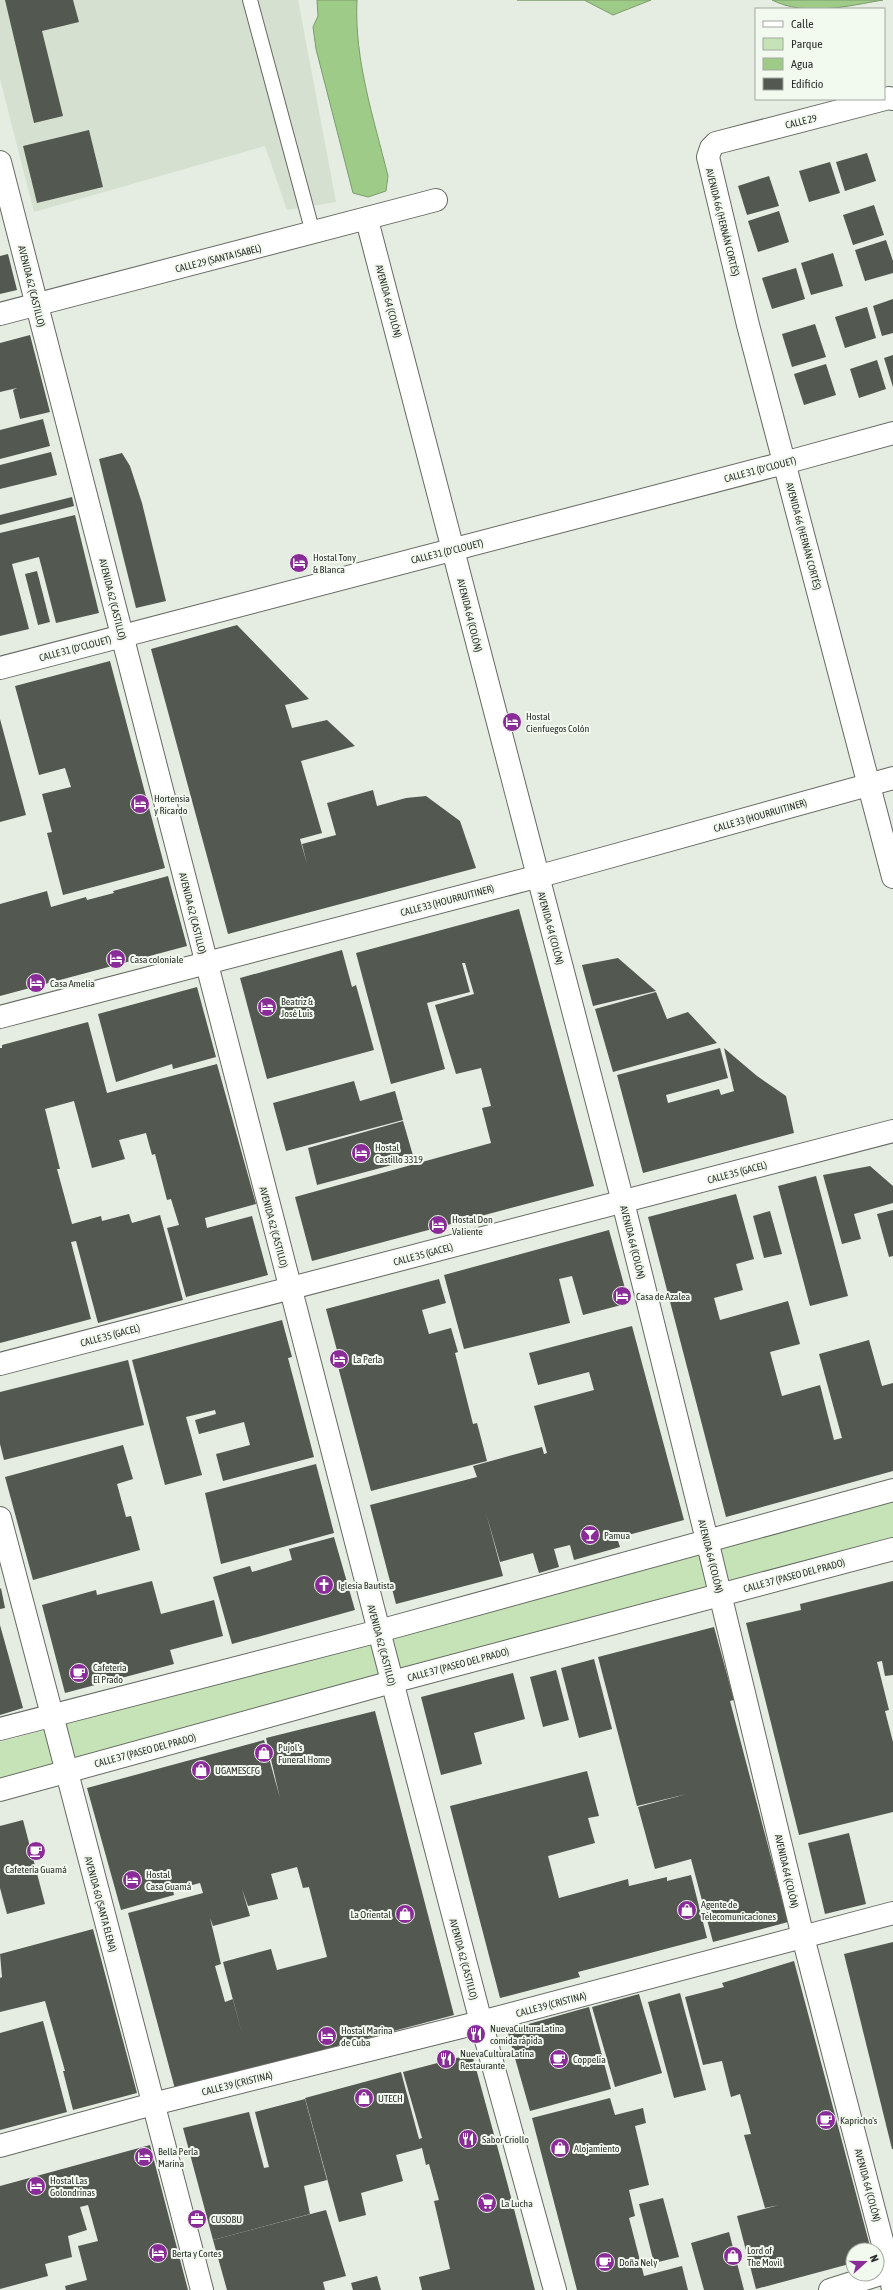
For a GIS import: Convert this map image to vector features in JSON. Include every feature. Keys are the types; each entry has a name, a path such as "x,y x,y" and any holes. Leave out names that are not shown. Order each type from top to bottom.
{"street":[{"name":"CALLE 29","path":"711,148 716,143 881,100"},
{"name":"AVENIDA 66 (HERNÁN CORTÉS)","path":"711,148 708,157 784,463 893,877"},
{"name":"AVENIDA 62 (CASTILLO)","path":"0,162 392,1682 481,2022 555,2290"},
{"name":"CALLE 29 (SANTA ISABEL)","path":"0,314 368,220 436,200"},
{"name":"AVENIDA 64 (COLÓN)","path":"368,220 623,1202 721,1594 803,1937 892,2277"},
{"name":"CALLE 31 (D'CLOUET)","path":"0,668 784,463 893,433"},
{"name":"CALLE 33 (HOURRUITINER)","path":"0,1017 538,876 893,778"},
{"name":"CALLE 35 (GACEL)","path":"0,1364 893,1131"},
{"path":"0,1729 379,1631 893,1490"},
{"name":"AVENIDA 60 (SANTA ELENA)","path":"0,1518 202,2290"},
{"name":"CALLE 37 (PASEO DEL PRADO)","path":"0,1790 392,1682 893,1549"},
{"name":"CALLE 39 (CRISTINA)","path":"0,2146 154,2104 481,2022 893,1913"},
{"path":"830,2290 892,2277"}],"lane":[{"path":"250,0 313,233"}],"shaded area":[{"path":"0,0 298,0 336,202 287,210 265,146 34,212 0,79"}],"green space":[{"path":"893,1502 893,1538 0,1779 0,1742"}],"water":[{"path":"317,0 357,0 357,22 362,67 371,111 388,176 386,191 368,197 353,193 316,49 313,27 318,16"},
{"path":"584,0 651,0 613,15"},
{"path":"772,0 883,0 834,8 799,8"}],"building":[{"path":"5,0 73,0 79,22 42,31 63,116 34,123"},
{"path":"89,130 103,187 37,203 23,146"},
{"path":"867,153 876,181 845,191 836,162"},
{"path":"830,162 840,193 809,202 799,171"},
{"path":"769,176 779,206 747,215 738,186"},
{"path":"874,205 884,235 853,245 843,215"},
{"path":"779,211 789,242 758,252 748,221"},
{"path":"886,240 893,261 893,273 865,281 855,250"},
{"path":"833,253 843,286 811,295 801,263"},
{"path":"8,254 17,290 0,294 0,256"},
{"path":"796,268 805,299 772,309 762,278"},
{"path":"893,299 893,333 882,336 873,306"},
{"path":"867,307 876,338 845,348 835,317"},
{"path":"815,324 826,357 792,367 782,334"},
{"path":"30,335 50,412 20,419 13,390 17,388 0,392 0,343"},
{"path":"893,355 893,387 884,358"},
{"path":"877,360 886,389 859,398 850,369"},
{"path":"826,364 836,395 804,405 794,374"},
{"path":"43,419 50,446 0,459 0,430"},
{"path":"51,452 57,475 0,489 0,465"},
{"path":"122,453 130,466 142,503 166,601 136,608 99,459"},
{"path":"72,497 74,506 0,525 0,515"},
{"path":"75,515 99,613 56,623 39,557 12,564 29,629 0,636 0,533"},
{"path":"37,571 50,622 38,625 25,574"},
{"path":"237,625 309,699 285,705 292,728 327,720 355,746 301,761 322,833 300,839 307,864 302,844 336,835 327,803 373,790 377,806 406,798 426,796 460,821 476,868 228,934 151,649"},
{"path":"110,661 165,868 63,895 47,833 52,832 42,794 71,787 65,768 39,775 15,686"},
{"path":"0,719 26,815 0,822"},
{"path":"168,876 187,946 0,996 0,904 47,891 51,907 86,897 87,900 114,893 113,891"},
{"path":"519,909 594,1186 312,1261 295,1197 491,1143 482,1108 491,1106 481,1068 456,1074 435,1005 474,994 465,963 462,963 470,992 427,1003 445,1069 391,1084 356,953"},
{"path":"342,950 352,987 356,985 374,1050 267,1079 240,978"},
{"path":"618,958 656,991 593,1006 582,965"},
{"path":"197,987 216,1057 173,1069 172,1064 116,1082 98,1014"},
{"path":"656,992 667,1019 688,1012 717,1043 613,1072 595,1009"},
{"path":"88,1022 107,1093 217,1064 256,1204 205,1218 207,1228 252,1216 268,1275 186,1297 167,1228 179,1225 171,1199 167,1200 155,1154 152,1155 146,1133 119,1140 125,1159 92,1168 74,1101 45,1109 60,1169 57,1169 72,1224 101,1216 102,1221 129,1214 132,1223 160,1215 183,1300 98,1323 76,1241 71,1242 91,1319 0,1343 0,1048 2,1048 2,1045"},
{"path":"720,1048 728,1078 666,1095 668,1103 719,1089 721,1095 734,1091 724,1048 757,1076 786,1096 794,1133 643,1173 617,1075"},
{"path":"354,1081 360,1101 395,1091 403,1120 286,1151 273,1103"},
{"name":"Hostal Castillo 3319","path":"403,1121 414,1159 317,1185 308,1148"},
{"path":"870,1166 893,1186 893,1203 854,1214 861,1239 842,1244 823,1175"},
{"path":"816,1176 848,1296 810,1306 778,1186"},
{"path":"736,1194 754,1259 736,1264 743,1290 714,1298 720,1320 788,1301 800,1344 770,1352 782,1396 820,1385 834,1440 842,1438 819,1354 869,1340 882,1386 893,1383 893,1471 726,1517 648,1217"},
{"path":"893,1210 893,1256 889,1257 877,1214"},
{"path":"770,1211 782,1254 764,1258 753,1216"},
{"path":"609,1230 629,1303 583,1315 572,1276 559,1279 570,1323 464,1349 444,1275"},
{"path":"439,1279 446,1303 422,1310 429,1334 451,1328 458,1352 455,1353 473,1424 477,1423 487,1461 371,1491 336,1359 339,1358 326,1309"},
{"path":"282,1320 292,1357 288,1358 314,1457 223,1481 216,1454 250,1445 244,1422 199,1434 195,1420 216,1414 215,1410 186,1417 202,1475 165,1485 132,1360"},
{"path":"632,1326 684,1520 617,1538 620,1547 574,1560 570,1545 554,1549 559,1567 539,1573 533,1553 500,1562 486,1513 503,1576 396,1604 370,1505 477,1477 473,1466 542,1447 544,1454 547,1453 534,1406 594,1390 589,1372 538,1385 529,1353"},
{"path":"128,1360 144,1425 4,1460 0,1444 0,1392"},
{"path":"123,1445 133,1479 117,1484 126,1517 131,1516 140,1550 33,1580 5,1477"},
{"path":"316,1464 334,1533 221,1564 205,1493"},
{"path":"334,1537 355,1610 232,1644 213,1577 250,1566 252,1572 292,1560 289,1549"},
{"path":"152,1581 161,1614 214,1600 223,1636 170,1650 174,1664 65,1693 42,1605 96,1590 97,1595"},
{"path":"893,1581 893,1675 885,1676 882,1661 877,1662 889,1710 885,1711 893,1742 893,1812 799,1835 746,1623 801,1610 800,1604"},
{"path":"1,1588 5,1608 0,1609 0,1589"},
{"path":"0,1625 23,1708 0,1715"},
{"path":"714,1627 734,1700 730,1701 788,1922 713,1942 691,1859 655,1869 638,1807 687,1794 637,1806 598,1657"},
{"path":"594,1659 612,1729 579,1738 561,1668"},
{"path":"556,1670 569,1720 543,1727 530,1677"},
{"path":"513,1673 525,1719 474,1733 482,1764 441,1775 421,1697"},
{"path":"375,1711 454,2015 175,2089 128,1913 203,1893 200,1883 173,1890 174,1895 121,1910 87,1788 264,1740 280,1798 266,1738","holes":["297,1867 303,1888 309,1887 327,1957 277,1970 271,1949 223,1962 233,1999 225,2002 215,1966 221,1964 210,1918 213,1926 250,1916 242,1889 248,1906 278,1899 271,1874"]},
{"path":"587,1771 599,1816 588,1818 595,1843 548,1856 559,1898 628,1879 629,1886 667,1877 667,1881 691,1875 707,1938 578,1972 580,1977 500,1998 450,1806"},
{"path":"23,1820 45,1904 7,1914 0,1888 0,1826"},
{"path":"849,1833 866,1904 825,1914 808,1843"},
{"path":"93,1929 137,2093 73,2110 63,2071 65,2071 45,2001 0,2012 0,1978 2,1977 0,1954"},
{"path":"893,1942 893,2149 892,2149 844,1954"},
{"path":"794,1961 869,2242 845,2242 845,2265 756,2289 737,2216 779,2205 765,2208 744,2135 751,2134 740,2094 731,2097 722,2061 703,2065 685,1997 724,1987 722,1983"},
{"path":"680,1993 706,2090 674,2098 648,2002"},
{"path":"639,1994 662,2073 615,2087 592,2007"},
{"name":"Coppelia","path":"589,2007 611,2089 530,2111 507,2030"},
{"path":"43,2021 67,2112 0,2130 0,2033"},
{"path":"472,2054 535,2290 422,2290 419,2277 450,2269 434,2201 439,2200 429,2164 426,2165 422,2148 396,2155 403,2181 361,2193 366,2215 339,2222 305,2098 401,2072 419,2139 422,2138 403,2072"},
{"path":"610,2098 615,2115 643,2108 646,2123 635,2126 649,2185 629,2190 635,2216 629,2218 644,2276 682,2266 688,2290 577,2290 532,2118"},
{"path":"305,2099 327,2180 304,2186 310,2214 213,2240 183,2128 249,2112 264,2168 269,2167 255,2112"},
{"path":"150,2145 188,2290 66,2290 65,2286 87,2280 78,2246 98,2241 88,2205 80,2207 87,2230 68,2236 72,2257 45,2264 48,2276 0,2289 0,2186"},
{"path":"663,2198 679,2257 654,2263 639,2204"},
{"path":"326,2210 346,2276 323,2282 325,2290 227,2290 213,2240"},
{"path":"729,2232 744,2290 704,2290 691,2243"},
{"path":"377,2276 381,2290 353,2290 351,2283"}],"place":[{"name":"Hostal Tony & Blanca","path":"299,563"},
{"name":"Hostal Cienfuegos Colón","path":"512,722"},
{"name":"Hortensia y Ricardo","path":"140,804"},
{"name":"Casa coloniale","path":"116,959"},
{"name":"Casa Amelia","path":"36,983"},
{"name":"Beatriz & José Luis","path":"267,1007"},
{"name":"Hostal Castillo 3319","path":"361,1153"},
{"name":"Hostal Don Valiente","path":"438,1225"},
{"name":"Casa de Azalea","path":"622,1296"},
{"name":"La Perla","path":"339,1359"},
{"name":"Pamua","path":"590,1535"},
{"name":"Iglesia Bautista","path":"324,1585"},
{"name":"Cafetería El Prado","path":"79,1673"},
{"name":"Pujol's Funeral Home","path":"264,1753"},
{"name":"UGAMESCFG","path":"201,1770"},
{"name":"Cafetería Guamá","path":"36,1851"},
{"name":"Hostal Casa Guamá","path":"132,1880"},
{"name":"Agente de Telecomunicaciones","path":"687,1910"},
{"name":"La Oriental","path":"405,1914"},
{"name":"NuevaCulturaLatina comida rápida","path":"476,2034"},
{"name":"Hostal Marina de Cuba","path":"327,2036"},
{"name":"NuevaCulturaLatina Restaurante","path":"446,2059"},
{"name":"Coppelia","path":"559,2059"},
{"name":"UTECH","path":"364,2098"},
{"name":"Kapricho's","path":"826,2120"},
{"name":"Sabor Criollo","path":"468,2139"},
{"name":"Alojamiento","path":"560,2148"},
{"name":"Bella Perla Marina","path":"144,2157"},
{"name":"Hostal Las Golondrinas","path":"36,2186"},
{"name":"La Lucha","path":"487,2203"},
{"name":"CUSOBU","path":"197,2219"},
{"name":"Berta y Cortes","path":"158,2253"},
{"name":"Lord of The Movil","path":"733,2256"},
{"name":"Doña Nely","path":"605,2262"}]}
